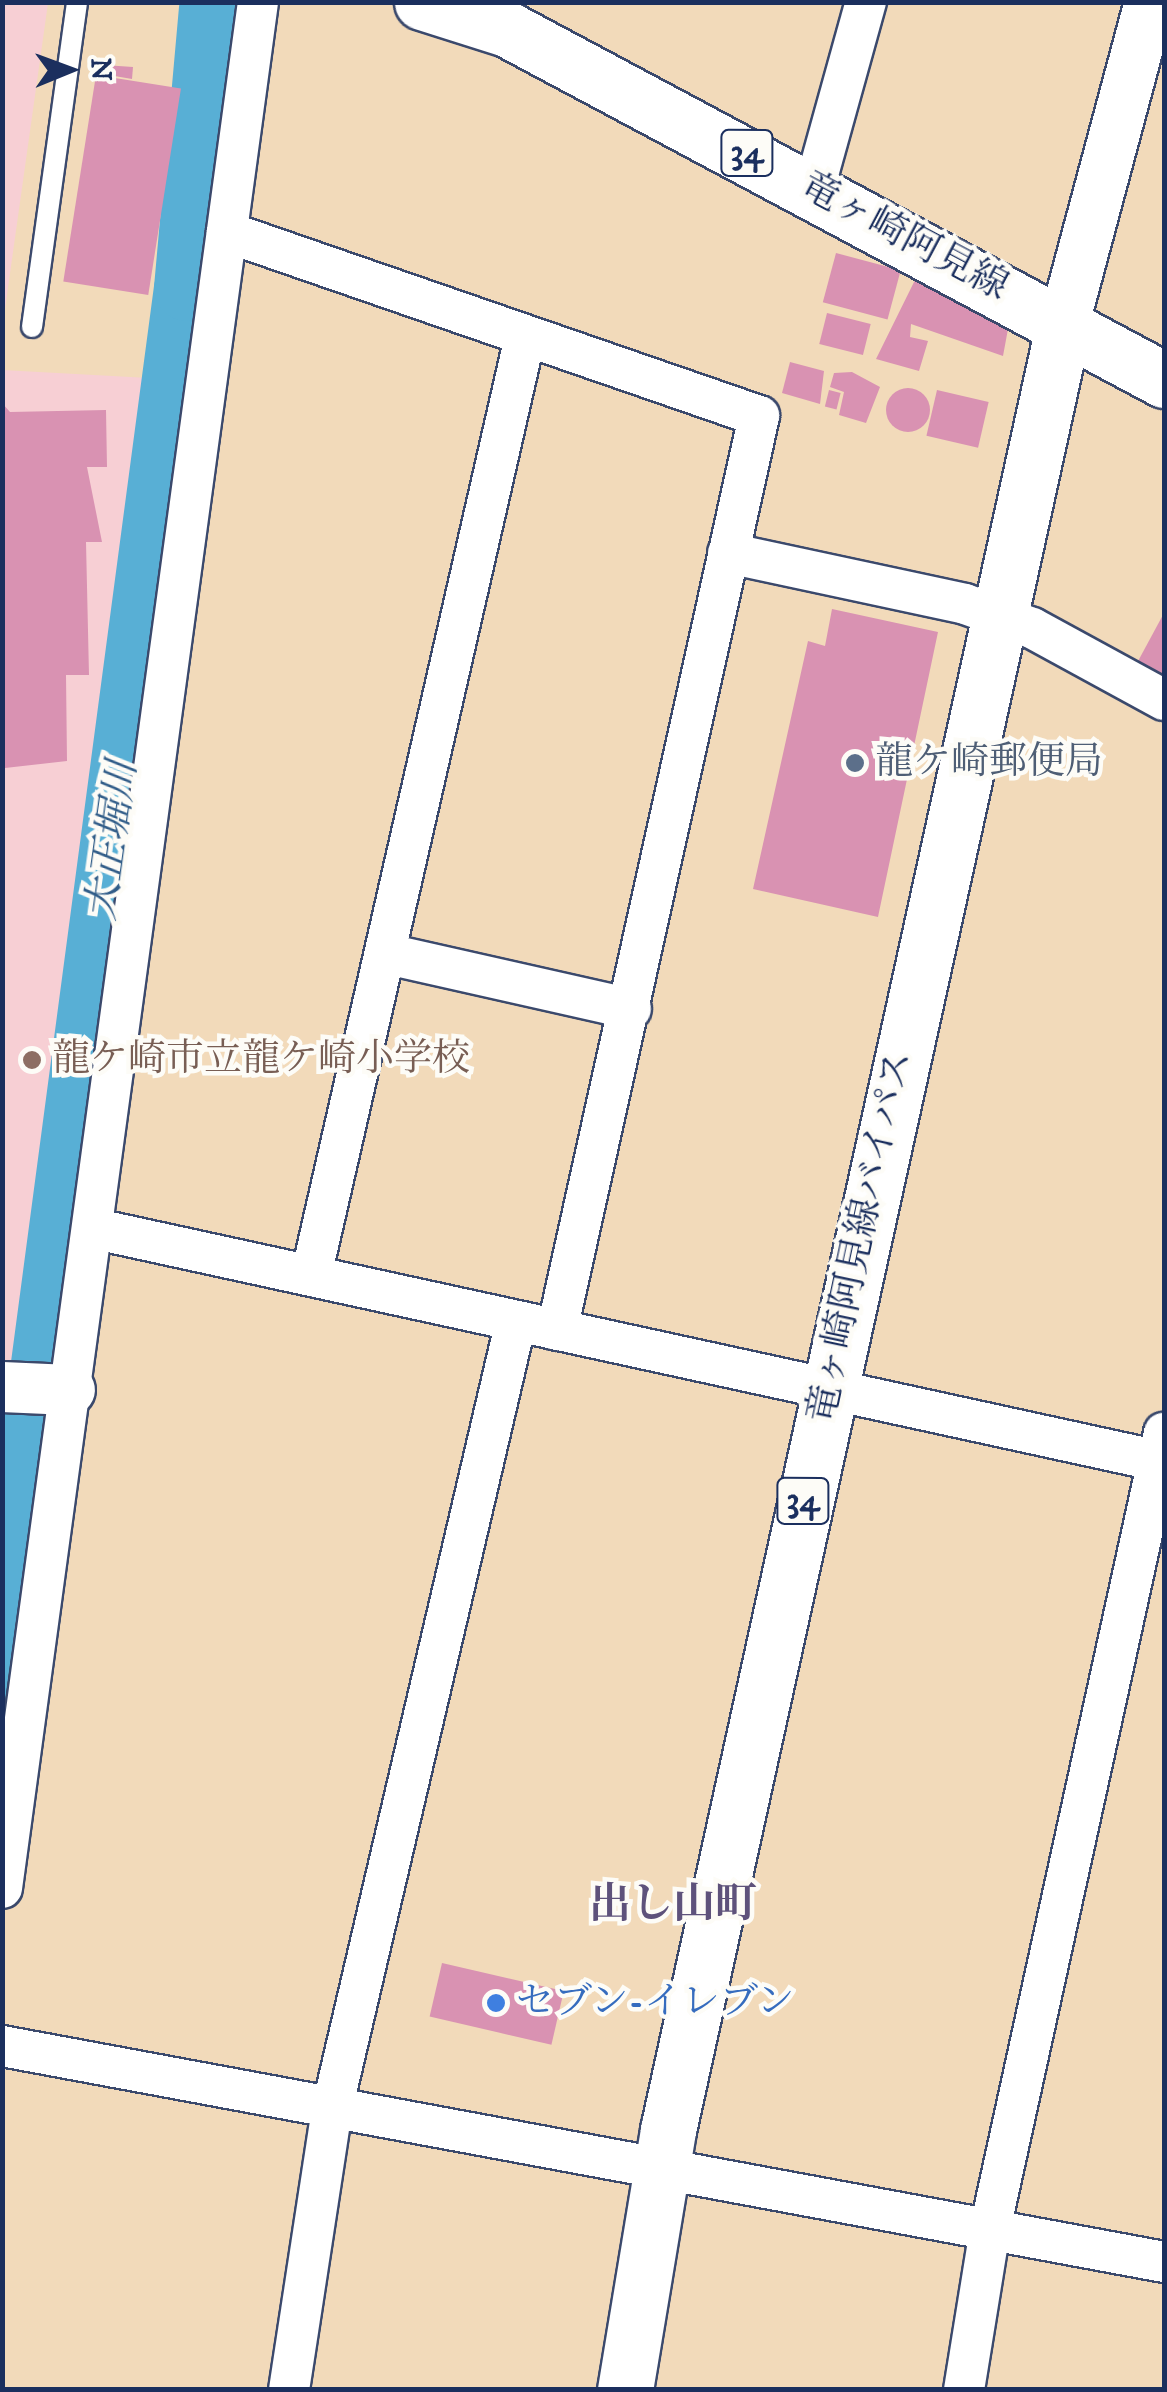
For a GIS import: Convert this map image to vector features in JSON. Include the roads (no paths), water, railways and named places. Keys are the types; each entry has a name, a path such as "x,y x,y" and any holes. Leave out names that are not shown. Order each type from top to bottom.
{"main road":[{"name":"竜ヶ崎阿見線","path":"422,2 507,29 814,189 1164,380"},
{"name":"竜ヶ崎阿見線バイパス","path":"626,2390 660,2168 1064,323"}],"street":[{"path":"2,1888 96,1228 258,2"},
{"path":"814,189 866,2"},
{"path":"1064,323 1150,2"},
{"path":"227,232 524,338 759,416 557,1330"},
{"path":"311,1276 524,338"},
{"path":"728,553 999,616 1164,700"},
{"path":"387,954 631,1009"},
{"path":"96,1228 828,1390 1162,1452 990,2230 964,2390"},
{"path":"289,2390 332,2108 516,1321"},
{"path":"3,1389 70,1390"},
{"path":"2,2046 1164,2262"}],"lane":[{"path":"32,327 76,2"}],"waterway":[{"name":"大正堀川","path":"2,1672 186,288 211,9"}],"place":[{"name":"龍ケ崎郵便局","path":"855,763"},
{"name":"龍ケ崎市立龍ケ崎小学校","path":"32,1060"},
{"name":"セブン-イレブン","path":"496,2003"}],"district":[{"name":"出し山町","path":"673,1905"}]}
